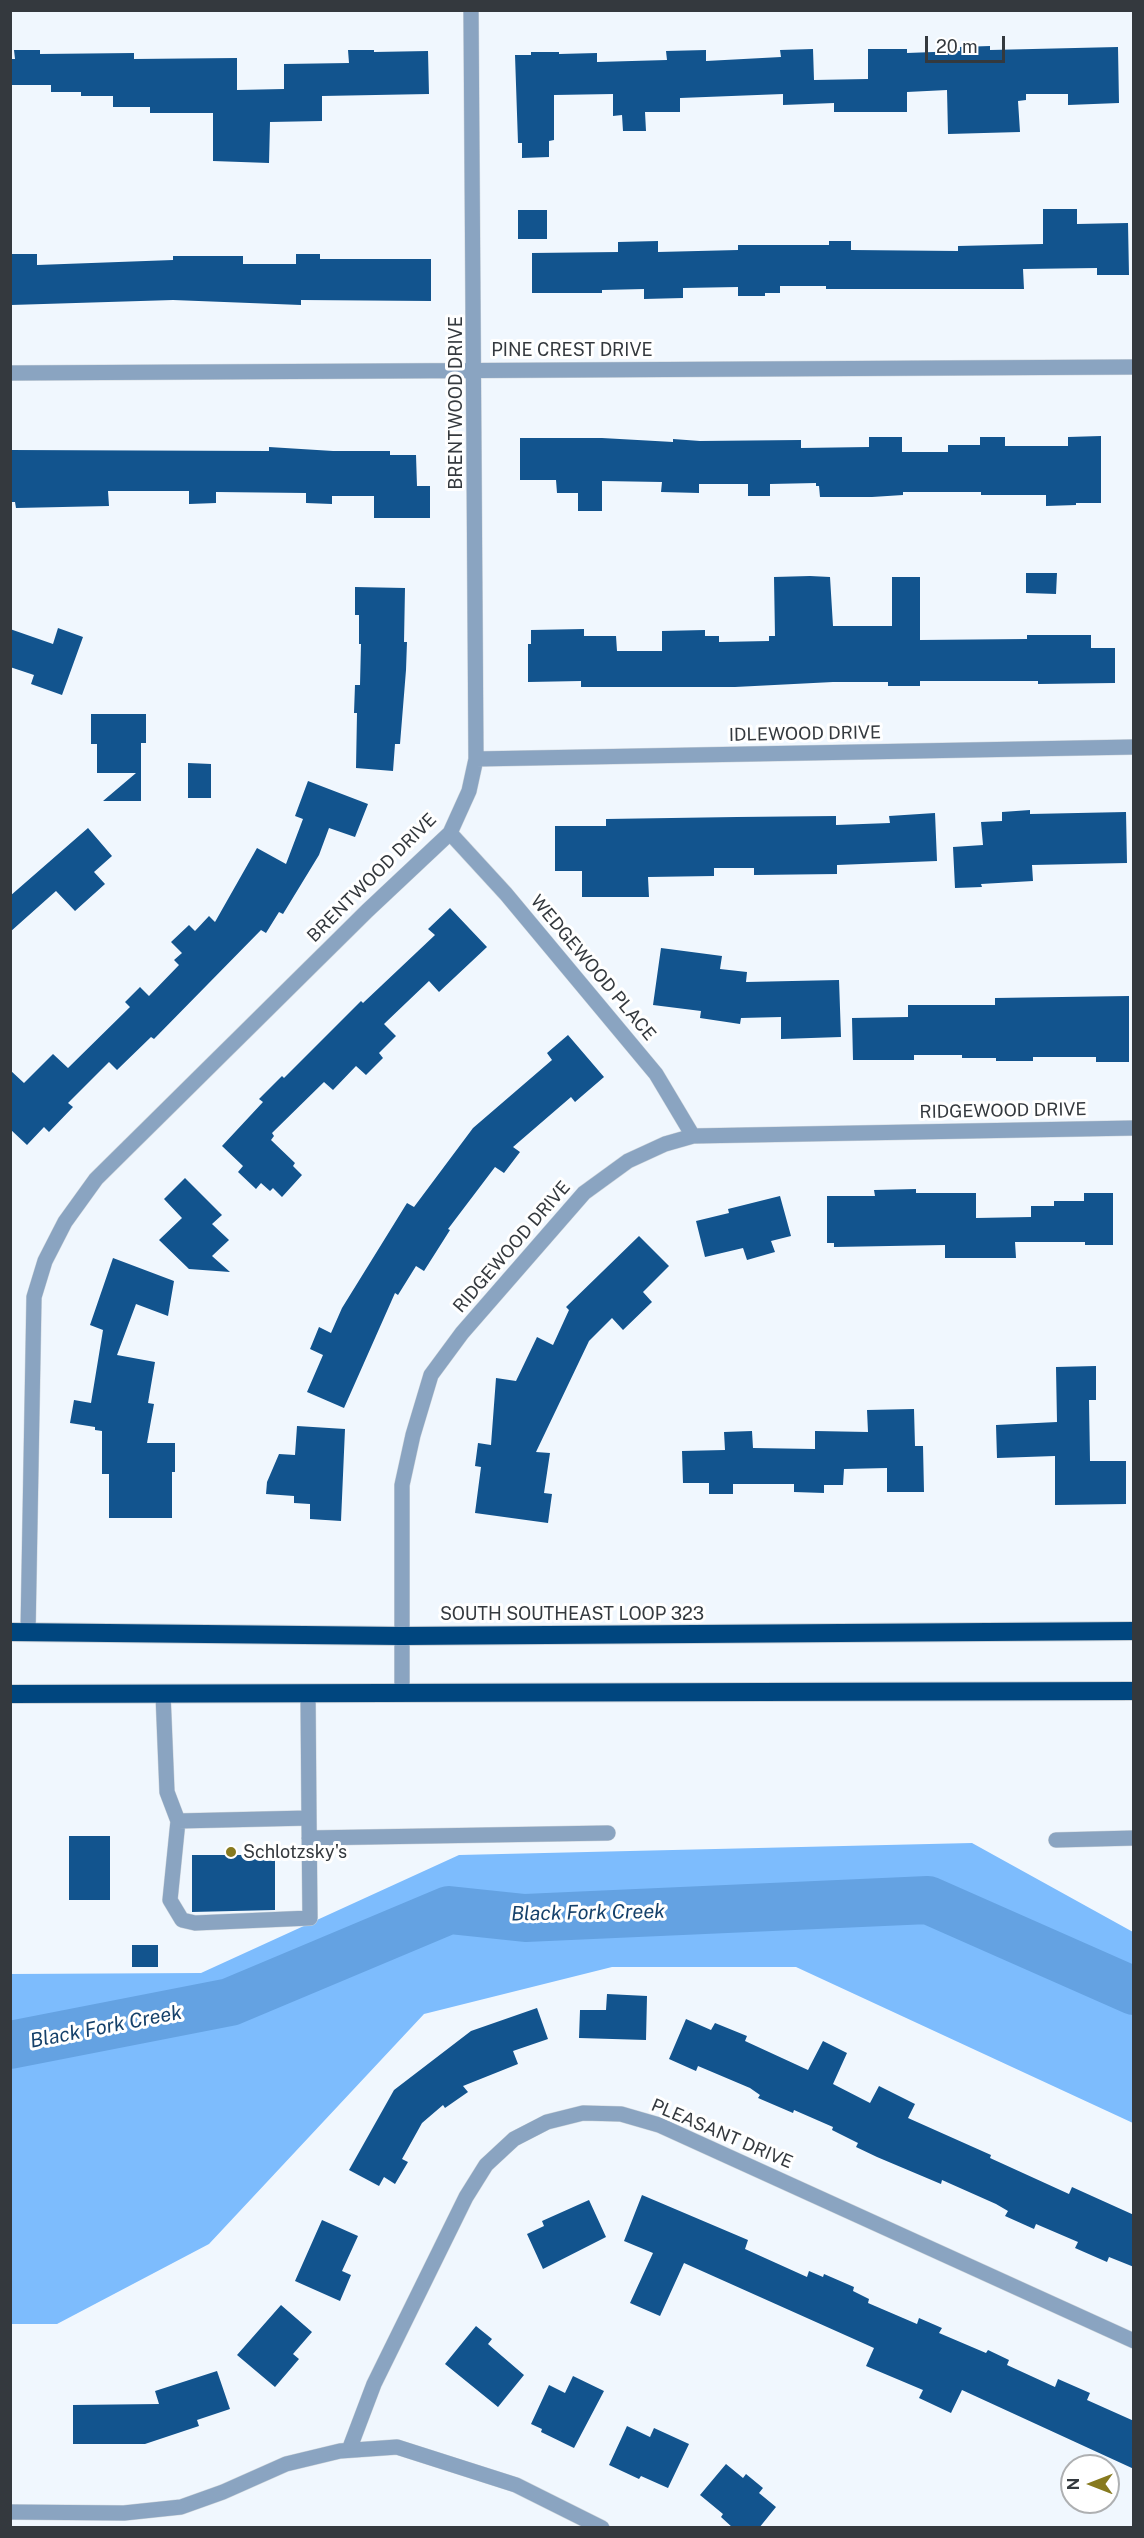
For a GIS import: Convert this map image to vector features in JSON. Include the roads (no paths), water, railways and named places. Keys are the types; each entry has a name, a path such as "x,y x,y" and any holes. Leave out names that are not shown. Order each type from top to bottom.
{"highway":[{"name":"SOUTH SOUTHEAST LOOP 323","path":"19,1632 400,1636 1134,1631"},
{"path":"10,1695 1134,1691"}],"street":[{"name":"BRENTWOOD DRIVE","path":"19,1632 34,1298 45,1261 65,1222 96,1179 382,896 450,833 469,791 477,759 476,370 471,10"},
{"name":"PINE CREST DRIVE","path":"10,373 1134,366"},
{"name":"IDLEWOOD DRIVE","path":"477,759 1134,747"},
{"name":"WEDGEWOOD PLACE","path":"450,833 506,894 656,1074 693,1136"},
{"name":"RIDGEWOOD DRIVE","path":"402,1694 400,1636 402,1485 413,1435 431,1376 462,1334 584,1193 628,1161 665,1144 693,1136 1134,1128"},
{"path":"163,1694 167,1792 178,1821 170,1900 182,1920 195,1923 310,1918 308,1694"},
{"path":"178,1821 309,1818"},
{"path":"309,1838 608,1833"},
{"path":"1056,1840 1134,1838"},
{"name":"PLEASANT DRIVE","path":"349,2450 380,2373 466,2197 486,2165 514,2139 547,2122 583,2113 621,2114 659,2125 1134,2341"},
{"path":"10,2512 124,2513 181,2507 223,2492 286,2464 349,2450 397,2447 516,2484 602,2528"}],"waterway":[{"name":"Black Fork Creek","path":"10,2045 230,2002 449,1910 525,1918 928,1900 1134,1991"}],"place":[{"name":"Schlotzsky's","path":"231,1852"}]}
